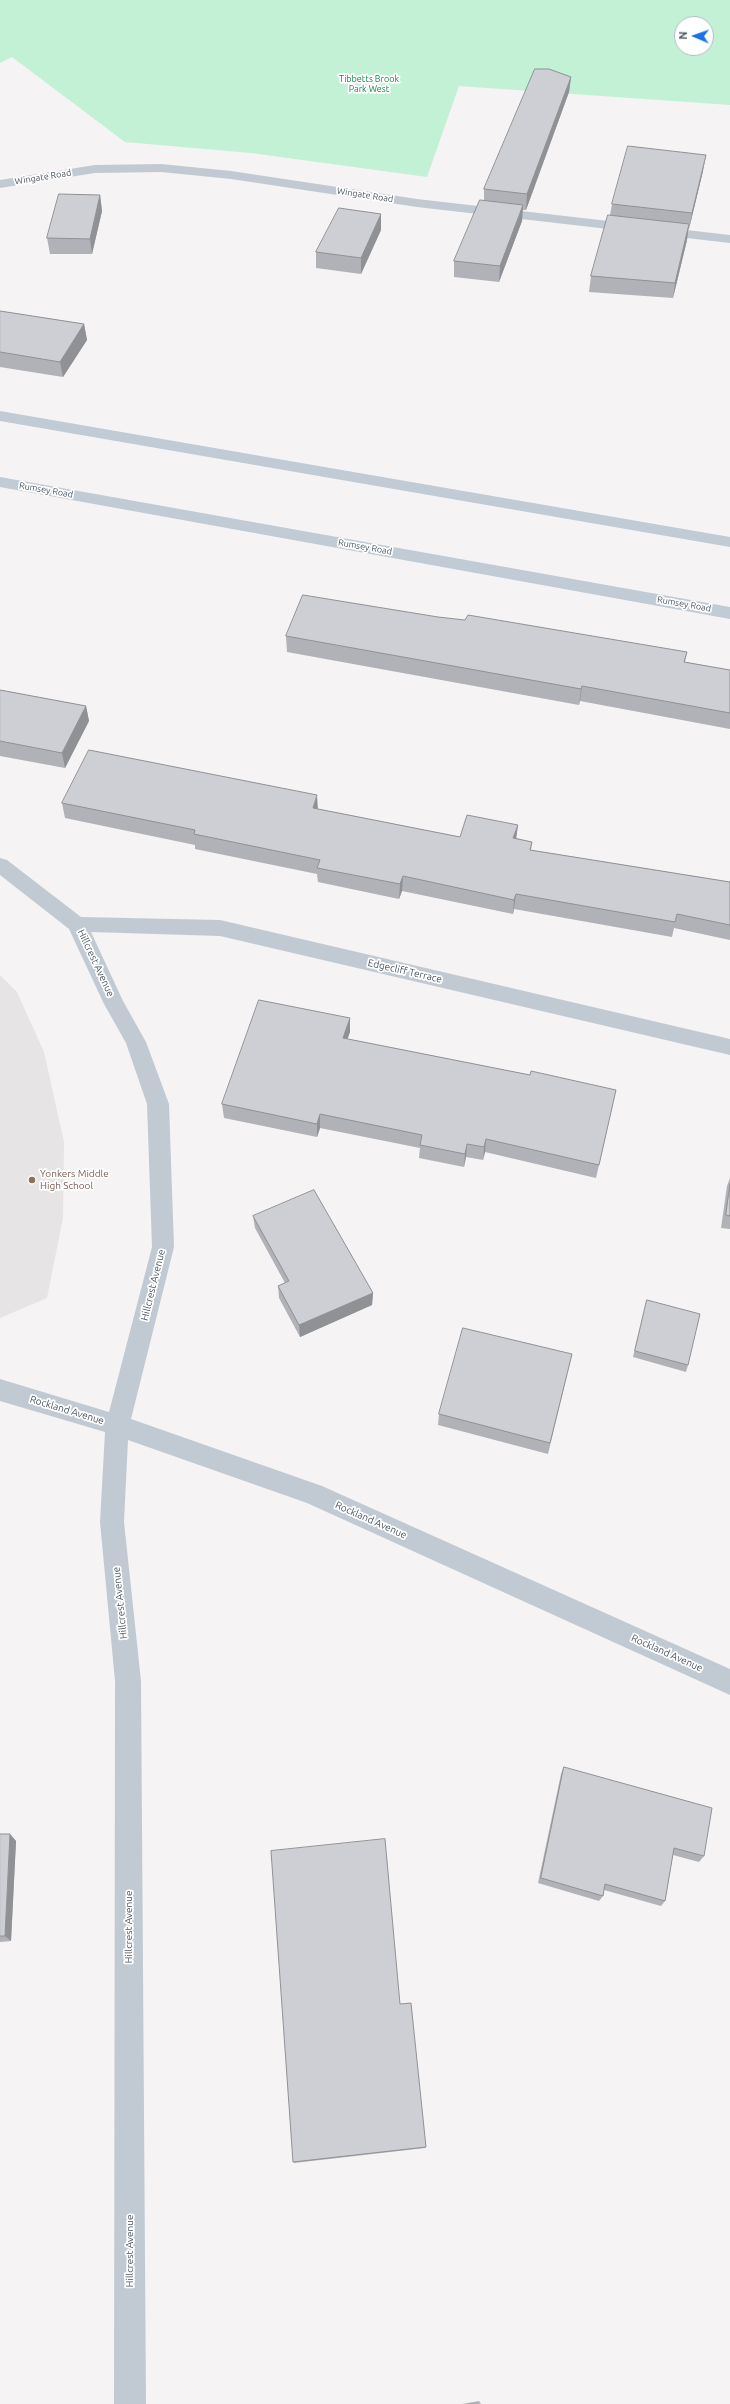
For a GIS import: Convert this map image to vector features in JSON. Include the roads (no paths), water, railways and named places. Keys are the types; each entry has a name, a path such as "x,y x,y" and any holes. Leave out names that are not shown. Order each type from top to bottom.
{"street":[{"name":"Wingate Road","path":"0,184 95,169 161,168 231,175 417,203 730,239"},
{"path":"0,416 730,542"},
{"name":"Rumsey Road","path":"0,482 730,612"},
{"name":"Hillcrest Avenue","path":"0,865 77,924 114,1004 136,1042 158,1104 163,1247 117,1425 112,1522 128,1681 130,2404"},
{"name":"Edgecliff Terrace","path":"77,924 220,928 730,1047"},
{"name":"Rockland Avenue","path":"0,1390 117,1425 313,1494 730,1682"}],"place":[{"name":"Yonkers Middle High School","path":"32,1180"}],"park label":[{"name":"Tibbetts Brook Park West","path":"369,84"}]}
